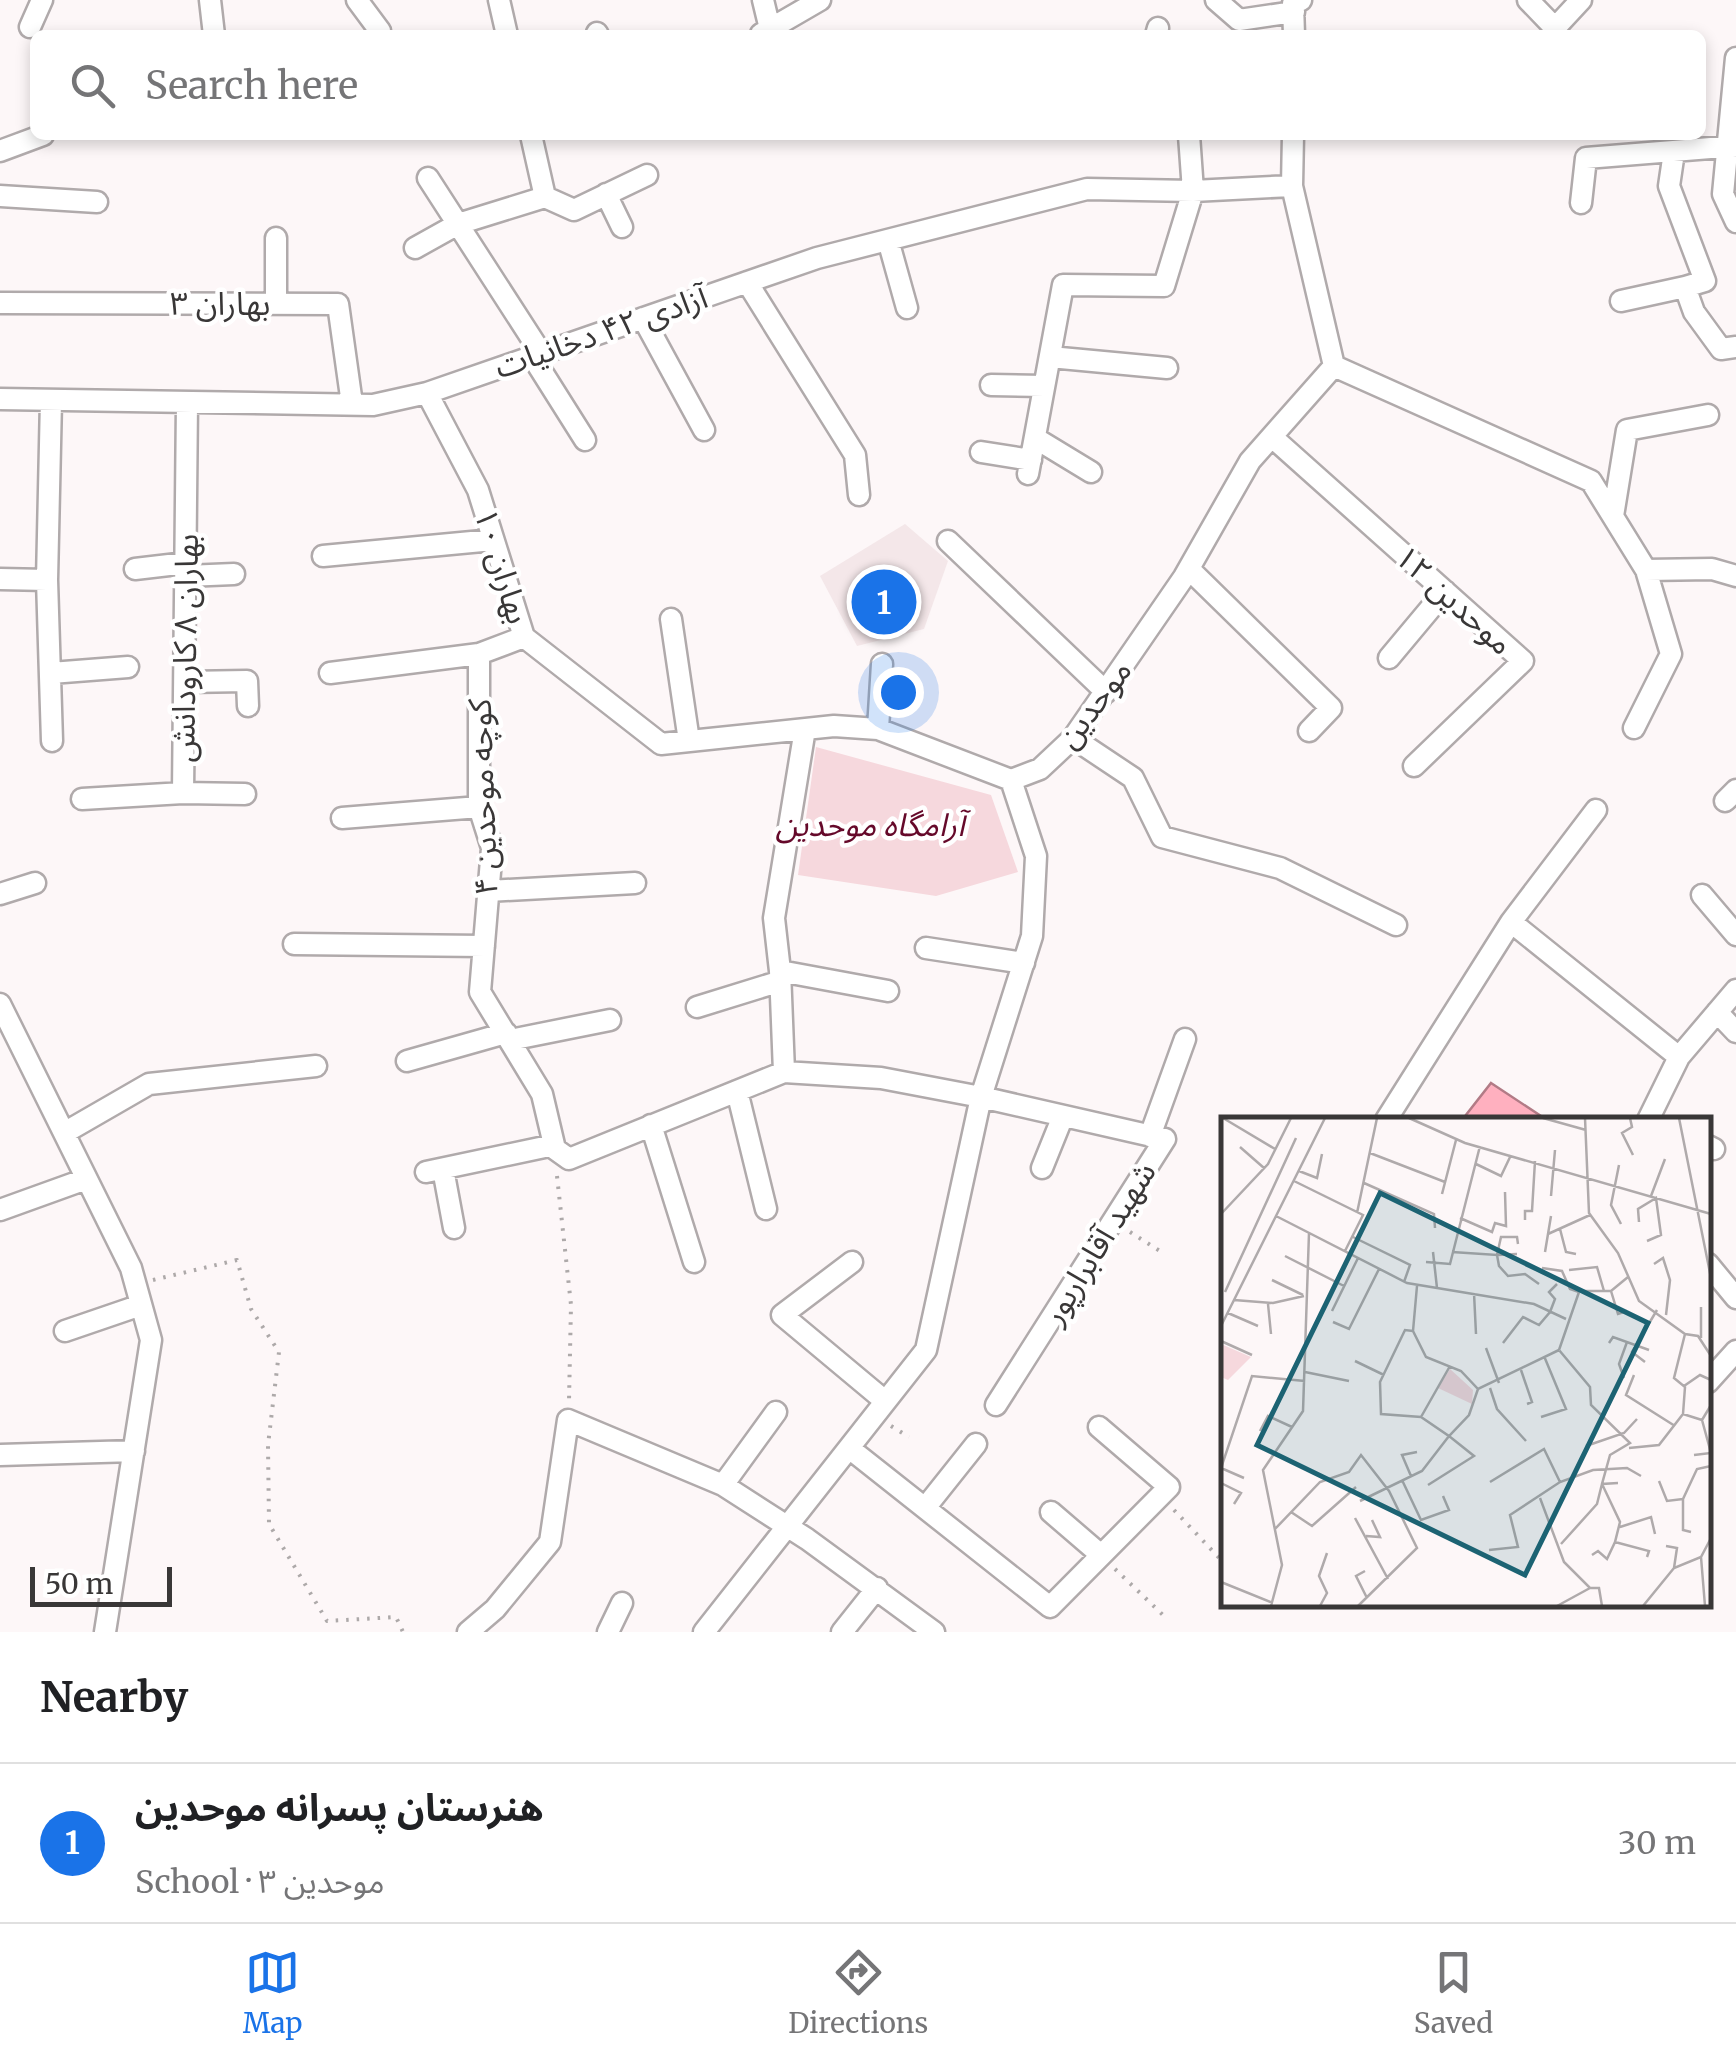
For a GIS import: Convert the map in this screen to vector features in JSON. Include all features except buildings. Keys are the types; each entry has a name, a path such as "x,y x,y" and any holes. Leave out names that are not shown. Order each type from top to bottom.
{"street":[{"path":"30,28 42,0"},
{"path":"210,0 213,30"},
{"path":"356,0 379,30"},
{"path":"499,0 507,30"},
{"path":"764,0 768,30"},
{"path":"773,30 820,0"},
{"path":"1216,0 1240,20 1298,6"},
{"path":"1528,0 1555,28 1581,0"},
{"path":"1736,58 1732,146 1724,194 1736,222"},
{"path":"0,151 30,140"},
{"path":"532,140 546,197"},
{"path":"982,452 1029,467 1063,285 1164,286 1193,191 1189,140"},
{"path":"1293,140 1292,186 1334,366 1591,481 1646,570 1672,654 1634,728"},
{"path":"1582,202 1586,158 1732,146"},
{"path":"1621,301 1705,281 1669,186 1674,152"},
{"path":"415,248 458,224 546,197 574,210 647,175"},
{"path":"428,178 537,354 585,440"},
{"name":"آزادی ۴۲ دخانیات","path":"0,399 373,405 427,393 817,258 1087,189 1193,191 1292,186"},
{"path":"606,194 622,227"},
{"path":"0,196 97,202"},
{"path":"276,238 276,304"},
{"path":"888,240 908,308"},
{"path":"747,282 854,455 859,495"},
{"path":"1684,287 1694,312 1721,349 1736,347"},
{"name":"بهاران ۳","path":"0,303 338,304 352,404"},
{"path":"643,318 704,430"},
{"path":"1050,357 1167,368"},
{"name":"موحدین","path":"1011,780 1040,770 1074,738 1189,568 1250,460 1334,366"},
{"path":"991,385 1044,386"},
{"name":"بهاران ۱۰","path":"427,393 478,490 524,638 661,744 690,741"},
{"path":"51,400 48,580 52,741"},
{"name":"بهاران ۸ کارودانش","path":"82,799 183,792 188,402"},
{"path":"1612,516 1628,430 1708,415"},
{"path":"1035,438 1090,472"},
{"name":"موحدین ۱۲","path":"1272,438 1523,661 1414,766"},
{"path":"324,556 494,540"},
{"path":"948,540 1106,692"},
{"path":"1189,568 1330,708 1309,732"},
{"path":"136,569 234,574"},
{"path":"1646,570 1712,569 1736,576"},
{"path":"0,579 48,580"},
{"path":"1390,658 1445,591"},
{"path":"671,619 690,741 834,726 878,729 1011,780 1036,856 1032,936 980,1096 926,1350 704,1632"},
{"name":"کوچه موحدین ۴","path":"524,638 479,654 479,807 492,848 480,992 542,1094 554,1147"},
{"path":"330,672 479,654"},
{"path":"878,729 882,664"},
{"path":"51,673 128,668"},
{"path":"184,682 247,681 248,706"},
{"path":"454,1228 434,1171 554,1147 569,1159 784,1072 781,976 774,918 805,729"},
{"path":"1074,738 1133,778 1162,837 1280,868 1396,925"},
{"path":"183,792 245,794"},
{"path":"342,818 479,807"},
{"path":"1388,1117 1511,922 1596,810"},
{"path":"0,894 35,883"},
{"path":"488,891 635,883"},
{"path":"1702,895 1736,936"},
{"path":"1511,922 1679,1057"},
{"path":"294,944 484,946"},
{"path":"926,948 1024,964"},
{"path":"697,1007 781,976 888,991"},
{"path":"1651,1117 1679,1057 1736,990"},
{"path":"0,1004 131,1268 151,1340 106,1632"},
{"path":"1717,1012 1736,1032"},
{"path":"407,1061 508,1036 610,1020"},
{"path":"1150,1136 1185,1040"},
{"path":"64,1133 149,1084 316,1066"},
{"name":"شهید آقابرارپور","path":"784,1072 880,1078 980,1096 1165,1139 996,1405"},
{"path":"737,1091 766,1210"},
{"path":"1042,1168 1064,1116"},
{"path":"651,1125 694,1262"},
{"path":"0,1210 86,1179"},
{"path":"852,1262 782,1315 885,1401"},
{"path":"1711,1268 1736,1298"},
{"path":"66,1331 141,1305"},
{"path":"1711,1379 1736,1350"},
{"path":"723,1485 776,1412"},
{"path":"468,1632 495,1609 550,1542 568,1420 723,1485 877,1588 934,1632"},
{"path":"849,1448 1050,1607 1169,1487 1099,1427"},
{"path":"925,1508 976,1444"},
{"path":"0,1455 134,1451"},
{"path":"1051,1512 1101,1555"},
{"path":"842,1632 877,1588"},
{"path":"608,1632 622,1603"}],"path":[{"path":"554,1147 571,1306 568,1420"},
{"path":"1113,1221 1160,1251"},
{"path":"135,1284 238,1260 251,1309 279,1352 268,1446 270,1524 327,1621 396,1618 403,1632"},
{"path":"1160,1496 1221,1560"},
{"path":"1101,1555 1163,1615"}],"shaded area":[{"path":"905,524 948,561 924,629 857,646 820,576"}],"green space":[{"name":"آرامگاه موحدین","path":"816,747 991,795 1018,872 936,896 798,875"}],"place":[{"name":"هنرستان پسرانه موحدین","path":"884,602"}]}
